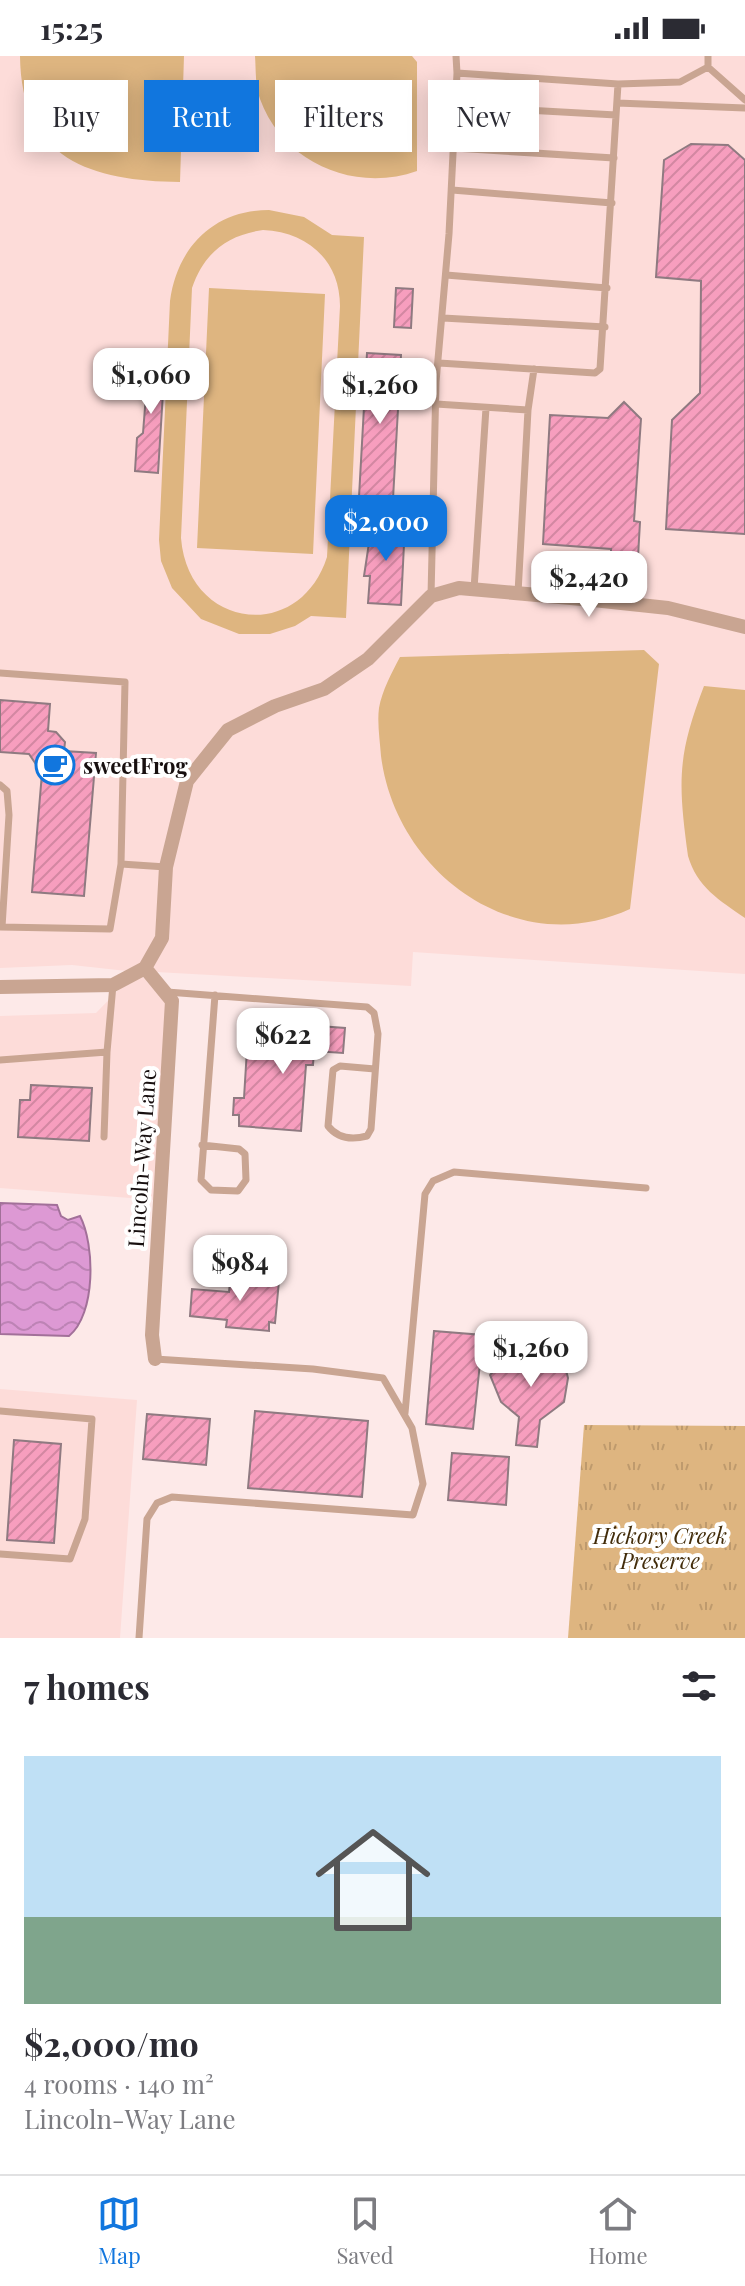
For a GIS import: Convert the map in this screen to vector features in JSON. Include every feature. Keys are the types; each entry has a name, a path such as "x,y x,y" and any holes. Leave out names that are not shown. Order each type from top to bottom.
{"street":[{"path":"0,987 113,985 145,968 162,938 166,867 187,781 228,730 275,706 324,689 368,659 431,596 459,588 518,593 668,608 745,627"},
{"name":"Lincoln-Way Lane","path":"145,968 172,1001 152,1335 155,1359"}],"lane":[{"path":"456,56 457,80"},
{"path":"708,56 708,67 745,100"},
{"path":"457,73 618,84 680,82 708,67"},
{"path":"439,363 595,373 602,363 618,84"},
{"path":"617,103 745,108"},
{"path":"539,111 616,115"},
{"path":"431,596 436,404 454,152"},
{"path":"518,152 614,158"},
{"path":"452,190 612,203"},
{"path":"446,275 607,288"},
{"path":"443,318 605,327"},
{"path":"518,593 528,410 534,369"},
{"path":"436,404 528,410"},
{"path":"474,589 486,408"},
{"path":"0,673 125,682 121,864 110,929 1,927 9,815 7,791 0,785"},
{"path":"121,864 166,867"},
{"path":"104,1137 113,985"},
{"path":"164,991 367,1007 378,1023 375,1069 371,1129 367,1136 357,1139 334,1134 328,1116 333,1070 340,1066 375,1069"},
{"path":"202,1145 239,1149 245,1154 246,1180 238,1191 211,1190 203,1186 202,1145 215,995"},
{"path":"0,1060 107,1052"},
{"path":"405,1415 425,1194 433,1181 454,1172 646,1188"},
{"path":"139,1638 147,1519 157,1503 172,1497 413,1515 423,1484 412,1428 383,1378 313,1369 155,1359"},
{"path":"0,1411 92,1419 85,1519 70,1559 0,1554"}],"shaded area":[{"path":"0,56 745,56 745,974 413,952 411,986 138,971 166,1004 156,1200 0,1188 0,1016 96,1013 136,972 72,965 0,968"},
{"path":"0,1389 137,1400 120,1638 0,1638"}],"green space":[{"path":"20,56 184,56 183,80 144,80 144,152 181,152 180,182 118,177 91,169 60,152 128,152 128,80 24,80 24,91"},
{"path":"255,56 412,56 417,62 417,171 393,177 346,175 324,167 299,152 412,152 412,80 275,80 275,126 260,99 259,80 256,80"},
{"path":"269,210 304,217 332,235 364,237 346,618 311,616 295,626 270,634 239,634 201,619 172,588 161,561 159,540 170,301 174,282 181,264 201,236 231,217","holes":["250,232 279,232 294,236 318,252 328,263 339,290 327,557 313,585 293,604 270,613 246,614 223,607 203,592 188,569 181,538 192,288 203,265 228,241"]},
{"path":"209,288 325,294 313,554 197,548"},
{"path":"644,650 659,664 630,909 587,922 546,924 506,915 469,896 437,870 410,837 391,799 381,756 379,708 400,657"},
{"path":"704,686 745,690 745,918 703,884 688,856 682,808 682,770 684,751"},
{"name":"Hickory Creek Preserve","path":"584,1425 745,1426 745,1638 568,1638"}],"water":[{"path":"0,1203 57,1205 61,1216 68,1220 80,1216 88,1244 90,1279 84,1312 69,1336 0,1334"}],"building":[{"path":"691,144 728,145 745,160 745,534 666,529 672,420 700,393 701,281 656,277 664,160"},
{"path":"396,288 413,289 411,328 394,327"},
{"path":"367,353 401,355 393,499 359,497"},
{"path":"141,359 165,360 158,473 135,471 137,438 143,433 147,382 139,382"},
{"path":"624,402 641,419 634,521 640,522 638,557 611,555 611,549 543,544 550,415 608,418"},
{"path":"372,523 405,524 401,605 368,603 370,576 364,576"},
{"path":"0,700 50,704 48,731 56,732 65,742 64,751 96,753 84,896 32,892 42,773 29,754 0,752"},
{"path":"278,1023 345,1028 343,1053 314,1051 313,1065 306,1065 301,1131 239,1126 239,1115 233,1115 234,1098 244,1098 247,1049 276,1051"},
{"path":"31,1085 92,1088 89,1141 18,1137 20,1100 30,1100"},
{"path":"231,1272 261,1275 261,1279 279,1281 275,1323 269,1322 269,1331 226,1327 227,1320 190,1316 192,1289 229,1292"},
{"path":"434,1331 483,1335 473,1429 426,1424"},
{"path":"526,1347 552,1353 565,1366 568,1378 564,1402 540,1420 537,1447 516,1445 519,1417 501,1402 490,1375 509,1355"},
{"path":"255,1411 368,1421 362,1497 248,1488"},
{"path":"147,1414 210,1419 206,1465 143,1459"},
{"path":"14,1440 61,1444 54,1543 7,1540"},
{"path":"452,1453 509,1457 506,1505 448,1500"}],"place":[{"name":"sweetFrog","path":"55,765"}]}
